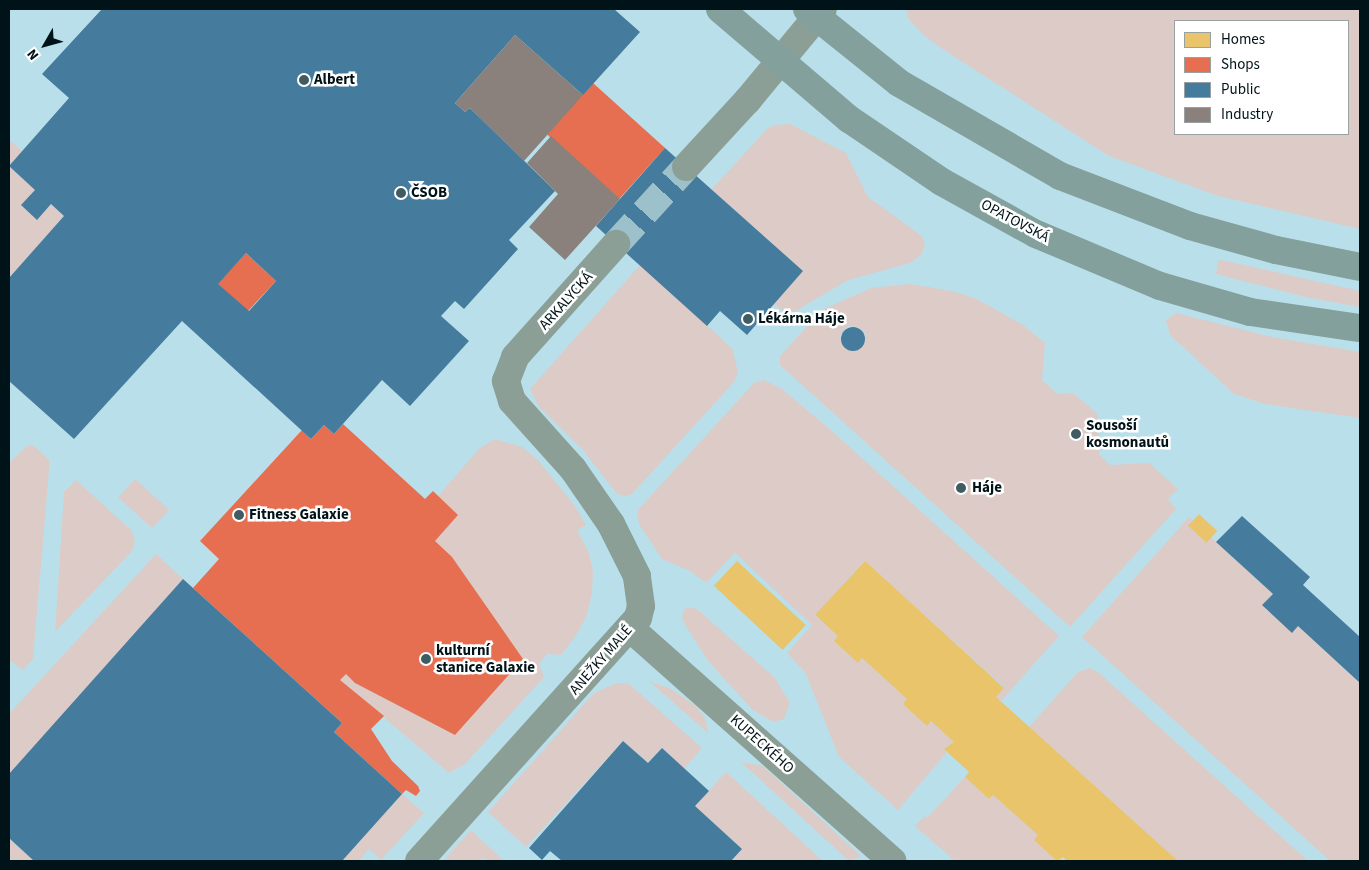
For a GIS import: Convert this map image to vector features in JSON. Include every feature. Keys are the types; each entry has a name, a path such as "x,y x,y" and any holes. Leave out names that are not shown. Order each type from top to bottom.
{"main road":[{"name":"OPATOVSKÁ","path":"720,9 849,119 942,182 1036,234 1169,289 1250,312 1360,328"},
{"path":"815,11 899,83 1060,176 1199,229 1276,250 1360,266"}],"street":[{"path":"686,167 747,101 815,11"},
{"name":"ARKALYCKÁ","path":"515,357 616,244"},
{"name":"ANEŽKY MALÉ","path":"418,861 630,628 641,606 637,576 629,557 588,488 512,401 506,381 515,357"},
{"name":"KUPECKÉHO","path":"630,628 892,861"}],"shaded area":[{"path":"906,9 1360,9 1360,229 1218,196 1109,156 922,34 908,18"},
{"path":"790,124 846,153 868,197 922,236 925,245 921,255 910,263 848,280 794,312 785,312 773,304 803,271 711,190 766,130 773,125"},
{"path":"9,140 22,151 9,166"},
{"path":"9,166 35,190 21,205 37,220 51,204 64,216 9,278"},
{"path":"1221,260 1360,291 1360,307 1310,298 1216,274 1218,261"},
{"path":"640,265 732,348 738,372 734,382 632,494 626,496 617,494 583,450 539,407 530,389"},
{"path":"910,284 952,291 977,299 1023,325 1045,343 1042,380 1058,394 1073,393 1098,414 1099,454 1110,465 1149,463 1178,489 1168,499 1176,509 1070,627 780,365 780,356 822,310 871,288","holes":["848,326 858,327 865,333 864,344 856,351 842,345 840,335"]},
{"path":"1176,313 1272,337 1360,352 1360,418 1265,404 1234,394 1170,335 1166,320"},
{"path":"764,380 782,389 833,432 1059,636 1001,701 996,697 1004,687 864,561 815,616 838,636 834,641 858,663 862,658 907,699 903,704 927,725 931,721 954,742 944,749 947,752 898,810 839,757 805,672 787,653 812,625 735,553 706,583 690,571 662,559 639,524 637,511 754,383"},
{"path":"495,439 522,447 538,460 575,506 586,525 577,530 589,553 593,571 592,594 586,617 575,637 561,655 547,654 539,664 544,677 465,764 449,773 340,680 346,674 355,683 455,735 522,660 435,541 458,515 438,496 480,448"},
{"path":"33,445 49,460 49,470 33,659 23,670 9,660 9,463 27,446"},
{"path":"135,479 169,510 152,528 118,498"},
{"path":"76,480 131,530 135,540 132,551 55,632 64,492"},
{"path":"1189,517 1193,521 1189,526 1205,542 1211,537 1273,594 1263,605 1292,632 1298,626 1360,683 1360,861 1330,861 1082,637"},
{"path":"156,554 193,588 9,791 9,714"},
{"path":"686,607 697,609 775,678 790,703 784,719 773,722 753,710 708,661 684,623 682,615"},
{"path":"1090,668 1098,672 1308,861 1178,861 1029,727 1078,672"},
{"path":"650,682 669,688 695,705 705,718 708,733"},
{"path":"617,683 628,683 702,748 684,769 662,748 648,763 623,741 526,847 488,812 594,693"},
{"path":"741,762 763,766 861,856 849,861"},
{"path":"726,772 823,861 731,861 742,849 695,806"},
{"path":"965,777 989,799 993,795 1038,835 1035,840 1057,861 955,861 915,826 925,816 927,818"},
{"path":"402,794 424,813 381,860 369,849 359,861 342,861"},
{"path":"471,830 504,861 487,861 483,857 479,861 443,861"},
{"path":"9,838 35,861 9,861"}],"building: Homes":[{"path":"1199,514 1217,531 1206,543 1188,526"},
{"path":"737,561 806,625 783,650 714,586"},
{"path":"865,561 1004,688 996,697 1178,861 1067,861 1063,857 1057,861 1034,840 1038,835 993,795 989,799 965,777 969,772 944,749 954,742 931,721 927,726 903,704 907,699 862,658 858,663 834,641 838,636 815,615"}],"building: Shops":[{"path":"593,83 665,148 619,199 547,134"},
{"path":"246,253 276,281 247,312 217,284"},
{"path":"343,424 425,499 433,491 458,515 435,541 452,557 523,659 455,735 355,683 346,674 340,680 384,716 371,729 392,761 418,786 420,791 416,796 406,790 402,794 334,732 342,723 193,588 219,559 200,541 302,430 311,439 324,425 334,434"}],"building: Public":[{"path":"102,9 614,9 640,32 583,95 515,35 455,103 465,112 470,108 555,191 509,240 518,249 464,309 455,301 441,316 469,341 410,406 382,380 334,434 324,425 311,439 182,321 74,439 9,381 9,278 64,216 51,204 37,220 21,205 35,190 9,166 69,98 42,74","holes":["246,253 276,281 249,311 218,284"]},
{"path":"665,148 803,271 747,335 720,311 707,326 596,226"},
{"path":"853,327 862,330 865,339 862,348 853,351 844,348 841,339 844,330"},
{"path":"1242,516 1310,577 1303,585 1360,637 1360,683 1298,626 1292,633 1262,605 1273,594 1216,542"},
{"path":"183,579 342,723 334,732 402,794 342,861 34,861 9,838 9,774"},
{"path":"623,741 648,763 662,748 709,791 695,806 742,849 731,861 562,861 550,851 542,860 529,848"}],"building: Industry":[{"path":"515,35 583,95 524,161 470,108 465,112 455,103"},
{"path":"551,136 620,199 565,260 529,227 558,194 527,163"}],"tunnel":[{"path":"616,244 686,167"}],"place":[{"name":"Albert","path":"304,80"},
{"name":"ČSOB","path":"401,193"},
{"name":"Lékárna Háje","path":"748,319"},
{"name":"Sousoší kosmonautů","path":"1076,434"},
{"name":"Háje","path":"961,488"},
{"name":"Fitness Galaxie","path":"239,515"},
{"name":"kulturní stanice Galaxie","path":"426,659"}]}
